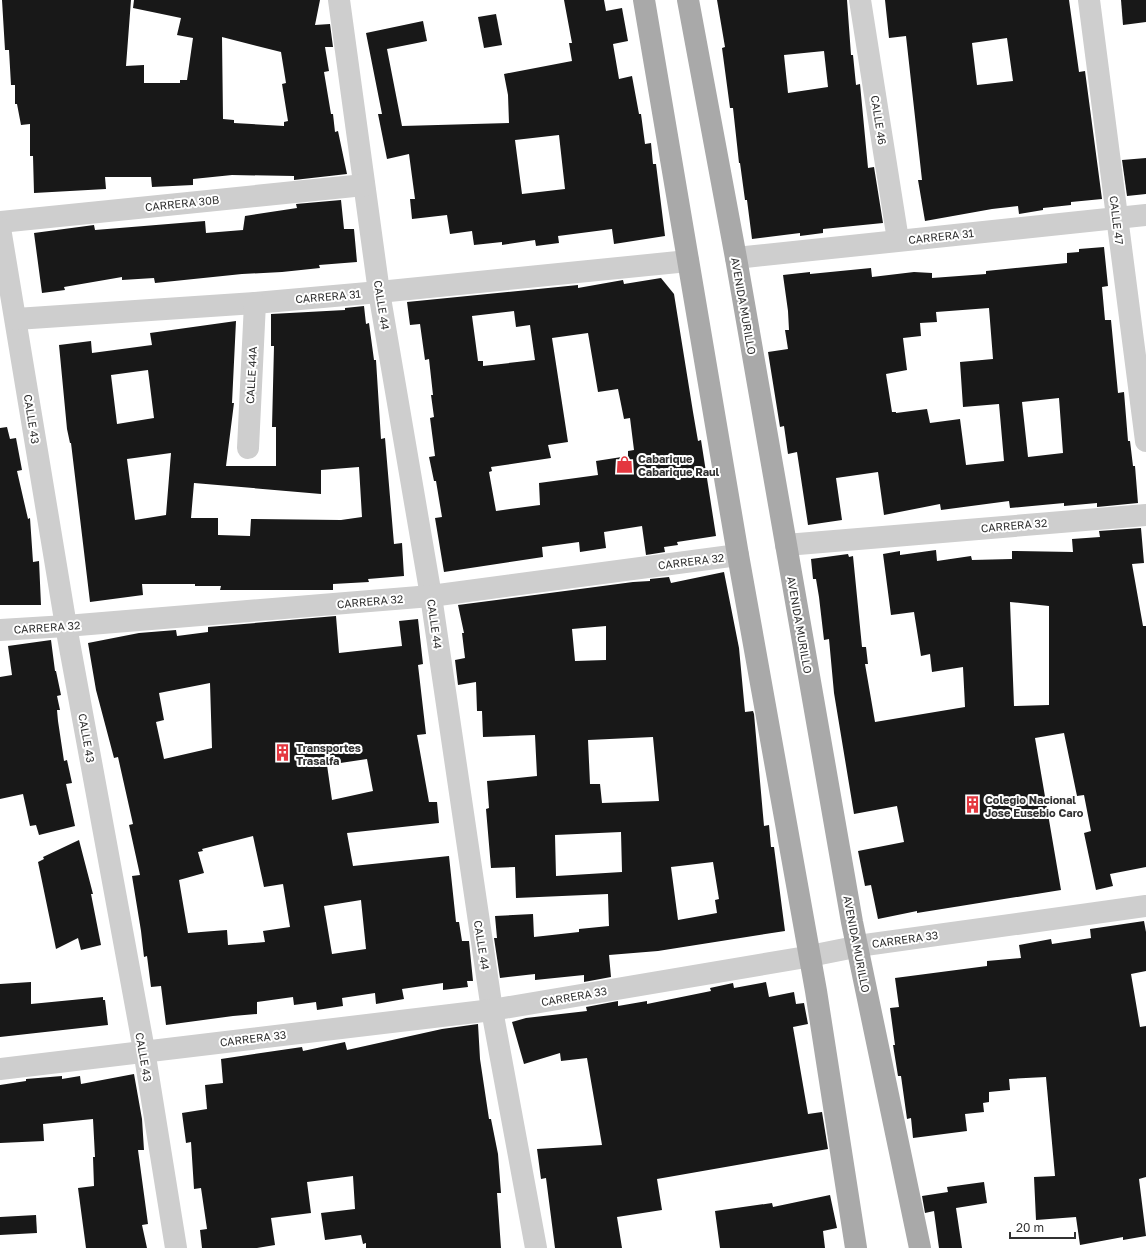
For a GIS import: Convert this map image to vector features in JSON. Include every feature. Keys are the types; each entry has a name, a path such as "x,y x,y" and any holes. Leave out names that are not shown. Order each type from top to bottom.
{"main road":[{"path":"644,0 738,555 809,956 856,1248"},
{"name":"AVENIDA MURILLO","path":"688,0 736,258 857,947 920,1248"}],"street":[{"name":"CALLE 44","path":"339,0 379,292 431,596 492,1010 536,1248"},
{"name":"CALLE 46","path":"860,0 898,240"},
{"name":"CALLE 47","path":"1089,0 1146,441"},
{"name":"CARRERA 30B","path":"0,222 364,185"},
{"name":"CARRERA 31","path":"736,258 1146,215"},
{"name":"CALLE 43","path":"0,228 66,626 144,1050 176,1248"},
{"name":"CARRERA 31","path":"16,319 255,303 688,261"},
{"name":"CALLE 44A","path":"248,448 255,303"},
{"name":"CARRERA 32","path":"786,545 1146,515"},
{"name":"CARRERA 32","path":"0,630 66,626 431,596 738,555"},
{"name":"CARRERA 33","path":"0,1069 144,1050 492,1010 857,947 1037,920 1146,906"}],"building":[{"path":"2,0 131,0 126,66 144,65 144,83 180,83 180,80 187,80 193,38 177,35 181,18 133,8 134,0 320,0 315,25 330,24 333,47 325,47 329,71 324,72 331,114 333,114 335,132 338,131 347,174 294,180 294,176 232,175 193,179 193,185 152,187 151,177 105,177 106,189 34,193 33,156 30,156 30,124 21,125 17,104 15,104 15,85 11,85 9,50 5,50","holes":["222,37 281,52 286,83 282,84 288,121 284,122 284,126 234,123 234,120 223,119"]},
{"path":"564,0 604,0 606,11 622,8 628,41 613,44 619,79 632,76 639,114 641,114 645,144 651,143 653,164 656,164 665,236 614,244 612,229 558,236 559,243 536,246 535,240 502,245 502,242 474,245 472,231 450,234 447,215 412,219 410,199 415,199 409,154 387,159 378,114 382,114 366,33 423,21 427,41 387,49 402,126 509,123 508,95 504,74 572,61 569,43 572,43","holes":["559,135 565,189 522,194 515,140"]},
{"path":"717,0 847,0 851,55 853,55 856,85 860,84 868,168 874,167 883,223 823,229 823,233 800,236 800,233 752,239 747,200 745,200 739,163 733,108 730,108 722,48 725,47","holes":["824,51 828,87 788,93 784,55"]},
{"path":"885,0 1069,0 1079,72 1085,71 1102,199 1071,202 1071,205 1043,208 1043,210 1019,214 1018,206 925,221 918,180 922,180 906,36 889,38","holes":["1007,38 1013,81 977,85 972,43"]},
{"path":"1121,0 1146,0 1146,22 1123,25"},
{"path":"496,14 502,45 484,48 478,17"},
{"path":"1146,158 1146,194 1127,196 1122,160"},
{"path":"341,200 344,229 354,229 357,262 319,265 320,268 282,272 242,274 155,283 154,278 122,280 122,277 64,287 65,290 42,293 34,233 94,225 95,230 205,221 206,233 243,230 245,216 297,208 296,204"},
{"path":"1104,247 1108,286 1102,287 1105,320 1111,320 1118,393 1124,392 1128,441 1130,441 1133,466 1135,466 1138,503 1097,507 1097,503 1064,506 1064,503 1010,508 1009,501 941,510 940,504 884,515 878,472 836,478 842,520 808,525 797,452 788,454 784,426 780,427 768,352 788,349 785,330 789,330 788,311 783,275 871,268 872,277 914,272 932,273 932,278 986,274 986,271 1067,263 1067,253 1079,252 1079,249","holes":["989,308 993,359 960,362 963,407 999,404 1004,461 966,465 960,419 930,423 927,409 896,413 892,412 886,374 907,370 903,338 921,336 920,323 937,322 936,312","1059,398 1063,453 1028,457 1022,402"]},
{"path":"661,278 674,294 698,441 701,440 716,536 677,542 678,545 664,547 665,552 646,555 642,526 604,532 606,548 580,552 579,542 542,547 543,557 444,572 435,518 442,517 436,481 434,481 429,457 435,456 430,418 434,417 429,359 425,360 420,324 410,325 407,302 578,285 578,288 623,280 624,284","holes":["514,311 516,327 530,325 535,360 483,366 483,361 478,361 472,316","588,333 598,392 618,389 624,419 630,418 634,450 628,451 628,456 596,461 598,475 539,483 540,505 496,511 489,472 492,471 491,467 551,458 548,445 568,442 552,338"]},
{"path":"364,306 366,324 369,323 374,360 376,360 381,439 385,438 394,544 402,543 404,576 368,579 369,582 333,584 333,590 220,590 221,586 195,586 195,584 142,584 143,595 90,602 71,443 67,429 59,345 91,341 92,353 152,345 150,333 236,321 232,403 234,403 226,466 276,466 276,427 272,427 274,346 271,346 271,314 345,310 345,308","holes":["148,370 154,418 117,424 111,375","171,453 166,515 135,520 127,459","359,467 362,517 341,520 251,519 250,536 218,535 218,518 191,518 194,483 321,494 321,470"]},
{"path":"7,427 10,439 16,438 22,470 17,471 28,519 30,518 33,562 39,561 41,605 0,605 0,428"},
{"path":"1141,528 1144,563 1132,564 1143,626 1146,626 1146,867 1110,874 1113,886 1096,890 1084,833 1091,831 1084,795 1077,796 1064,733 1035,738 1061,890 917,913 917,911 878,919 871,885 865,886 858,851 904,842 897,806 854,814 834,693 829,639 824,640 819,597 816,579 813,579 811,559 848,554 849,557 853,556 862,647 866,647 868,664 865,664 875,722 965,707 963,667 932,672 930,654 921,656 914,612 891,615 883,554 900,551 900,555 936,550 937,561 971,556 972,560 1012,559 1012,551 1073,552 1072,539 1100,537 1099,531","holes":["1010,602 1049,606 1049,705 1014,706"]},
{"path":"724,572 739,648 745,712 753,711 754,714 764,826 769,825 771,847 774,847 785,931 658,951 609,955 611,977 584,982 584,975 535,980 535,974 500,978 494,938 497,938 495,916 533,914 534,937 579,932 579,929 609,926 608,894 516,898 515,867 491,868 486,809 489,808 487,781 537,776 535,735 483,737 482,711 477,711 476,682 458,685 455,660 465,658 462,633 464,633 458,605 650,581 650,579 669,577 671,583","holes":["606,626 606,660 575,661 572,629","653,737 659,801 602,803 600,784 590,784 588,740","621,832 622,872 556,876 555,835","713,862 719,899 715,900 717,913 678,920 671,867"]},
{"path":"336,616 339,653 402,646 399,621 418,619 423,664 418,665 426,734 417,735 429,802 437,802 439,823 347,833 353,866 449,856 456,922 459,922 462,941 469,941 473,981 467,981 468,987 443,990 443,983 402,989 404,999 376,1004 375,993 342,998 343,1006 317,1010 316,1002 294,1005 293,997 257,1002 257,1014 166,1025 161,986 151,987 147,956 144,957 132,876 140,875 129,825 133,824 118,757 114,758 96,690 88,643 139,633 176,630 177,636 208,632 208,627","holes":["210,683 212,748 164,759 156,722 164,720 159,693","367,759 373,791 332,800 327,765","253,836 264,887 283,884 290,927 263,931 265,942 228,945 227,930 188,933 179,880 204,873 198,852 203,851 202,849","361,900 366,949 332,954 324,906"]},
{"path":"51,640 55,671 61,695 57,696 60,710 57,710 58,721 64,761 67,760 72,783 66,784 75,826 39,835 36,825 30,826 23,794 0,799 0,677 12,675 8,646"},
{"path":"79,840 93,894 91,894 101,945 81,950 78,938 56,949 38,862 44,859 43,857"},
{"path":"1144,921 1146,932 1146,971 1131,974 1140,1027 1146,1026 1146,1177 1139,1179 1146,1236 1123,1240 1123,1237 1080,1245 1076,1217 1036,1220 1034,1177 1055,1176 1046,1077 1009,1079 1010,1090 989,1092 989,1102 983,1103 984,1112 965,1114 967,1131 913,1138 911,1118 907,1119 901,1076 898,1076 893,1045 895,1045 890,1008 899,1007 895,978 987,966 987,961 1021,958 1019,945 1051,939 1052,944 1091,938 1090,929"},
{"path":"31,982 31,1004 103,997 103,1000 105,1000 108,1025 0,1037 0,984"},
{"path":"766,982 769,997 794,992 796,1004 804,1003 808,1024 793,1027 808,1114 822,1112 828,1149 657,1179 662,1210 617,1217 622,1248 555,1248 546,1178 541,1179 537,1149 602,1145 587,1058 561,1061 560,1053 524,1064 512,1022 526,1018 587,1011 586,1007 618,1001 618,1006 647,1001 647,1004 711,991 710,988 733,983 734,988"},
{"path":"478,1024 480,1059 489,1119 491,1119 498,1154 501,1193 497,1193 501,1248 366,1248 366,1243 363,1244 361,1235 325,1240 321,1213 355,1209 353,1176 307,1182 311,1213 271,1218 275,1245 257,1248 202,1248 200,1230 207,1229 201,1188 194,1189 191,1142 186,1143 182,1113 207,1109 205,1085 223,1083 221,1059 302,1047 303,1051 345,1042 347,1050 442,1029"},
{"path":"134,1074 142,1119 144,1150 138,1150 148,1224 142,1225 147,1248 86,1248 78,1188 94,1186 93,1157 95,1157 93,1119 43,1124 44,1141 0,1143 0,1085 26,1081 26,1079 62,1076 62,1079 80,1076 81,1084"},
{"path":"984,1182 987,1203 956,1208 962,1248 939,1248 934,1211 925,1213 922,1196 948,1192 947,1187"},
{"path":"830,1195 837,1228 823,1231 825,1248 720,1248 715,1211 772,1203 773,1207"},
{"path":"36,1215 37,1233 0,1235 0,1217"}],"place":[{"name":"Cabarique Cabarique Raul","path":"625,464"},
{"name":"Transportes Trasalfa","path":"283,753"},
{"name":"Colegio Nacional Jose Eusebio Caro","path":"972,805"}]}
